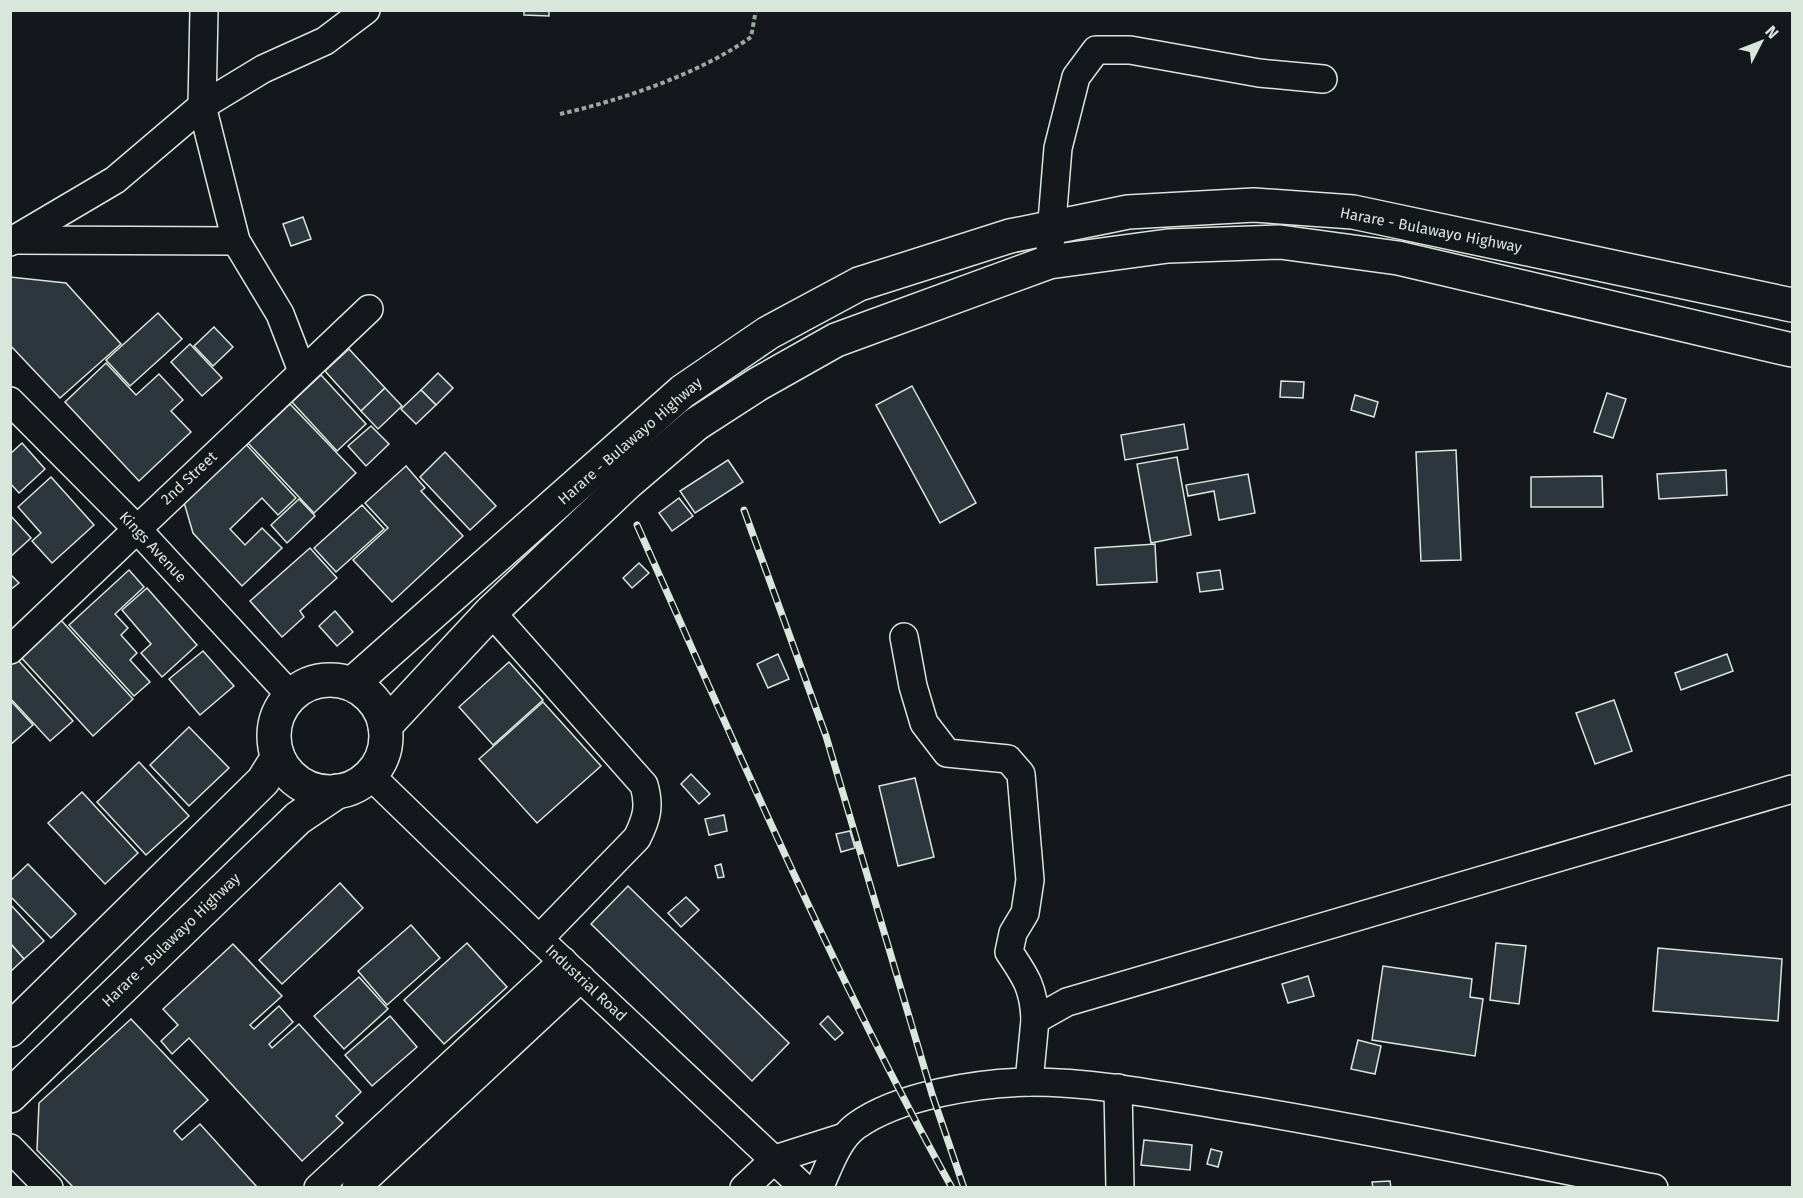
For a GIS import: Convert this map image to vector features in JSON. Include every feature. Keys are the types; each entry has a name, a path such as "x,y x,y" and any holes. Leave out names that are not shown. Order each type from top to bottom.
{"highway":[{"name":"Harare - Bulawayo Highway","path":"352,684 683,392 768,333 858,284 1010,236 1128,212 1254,205 1353,212 1792,305"},
{"name":"Harare - Bulawayo Highway","path":"385,726 491,612 627,483 696,424 758,384 836,340 1049,262 1168,246 1280,242 1398,258 1792,350"},
{"path":"465,585 491,612"},
{"path":"338,791 320,791 303,785 289,774 278,757 274,739 276,720 284,703 297,690 314,681 333,680 352,684 368,694 379,708 385,726 383,752 370,776"},
{"path":"10,1030 263,781 278,757"},
{"name":"Harare - Bulawayo Highway","path":"10,1096 298,818 338,791 355,786 370,776"},
{"path":"160,884 193,919"}],"street":[{"path":"204,10 202,106 236,241 280,314 302,371"},
{"path":"12,241 115,180 202,106 263,69 325,41 366,10"},
{"path":"1049,262 1058,148 1076,77 1096,50 1130,50 1259,73 1323,79"},
{"path":"12,241 236,241"},
{"name":"2nd Street","path":"10,650 369,309"},
{"name":"Kings Avenue","path":"10,400 136,528 291,696"},
{"path":"491,612 644,785 649,802 647,818 637,838 539,939"},
{"path":"904,637 913,686 924,723 946,753 1008,759 1021,774 1030,880 1025,913 1013,933 1009,952 1029,981 1034,1000 1035,1020 1029,1082"},
{"name":"Industrial Road","path":"370,776 539,939 804,1188"},
{"path":"1035,1020 1067,1002 1792,789"},
{"path":"318,1188 572,970"},
{"path":"356,1188 572,970"},
{"path":"744,1188 775,1159 844,1137 858,1125 905,1103 938,1092 1029,1082 1118,1088 1275,1114 1654,1188"},
{"path":"1118,1088 1120,1188"},
{"path":"819,1188 844,1137"},
{"path":"10,1148 49,1188"}],"path":[{"path":"560,114 604,104 724,57 751,37 756,10"}],"building":[{"path":"524,10 549,10 549,16 524,15"},
{"path":"303,217 311,239 291,246 283,224"},
{"path":"10,277 66,283 121,344 60,398 10,345"},
{"path":"158,313 182,339 130,386 106,360"},
{"path":"214,327 233,347 213,366 194,346"},
{"path":"190,344 222,378 202,396 171,362"},
{"path":"349,349 385,388 361,411 325,371"},
{"path":"106,363 136,395 159,374 183,400 171,411 191,432 139,481 65,402"},
{"path":"438,373 453,388 436,405 421,390"},
{"path":"321,375 366,424 337,451 292,402"},
{"path":"1281,381 1304,382 1303,398 1280,397"},
{"path":"912,386 976,503 940,523 876,405"},
{"path":"385,388 402,406 378,429 361,411"},
{"path":"421,390 436,405 416,424 401,409"},
{"path":"1607,393 1626,399 1613,438 1594,432"},
{"path":"1355,395 1378,402 1374,417 1351,410"},
{"path":"290,404 356,473 314,513 248,443"},
{"path":"1184,424 1188,449 1125,460 1121,435"},
{"path":"371,426 389,444 366,466 348,446"},
{"path":"243,441 296,498 278,515 262,498 230,529 245,545 262,528 282,548 242,586 193,533 183,499"},
{"path":"22,443 45,469 19,493 10,483 10,454"},
{"path":"1456,450 1461,560 1421,561 1416,452"},
{"path":"445,452 496,506 470,530 420,477"},
{"path":"1177,457 1191,535 1151,543 1137,464"},
{"path":"728,460 743,482 695,513 680,491"},
{"path":"406,466 425,488 421,491 463,536 392,602 353,560 388,528 365,503"},
{"path":"1726,470 1727,495 1659,499 1657,474"},
{"path":"1248,474 1255,513 1219,520 1214,491 1188,496 1186,485"},
{"path":"1602,476 1603,507 1531,507 1531,477"},
{"path":"51,477 94,525 52,563 32,541 41,533 18,507"},
{"path":"679,498 693,516 672,531 659,513"},
{"path":"299,499 315,516 287,543 271,525"},
{"path":"362,505 384,529 336,572 314,548"},
{"path":"10,515 31,538 10,557"},
{"path":"1155,544 1157,582 1097,585 1095,548"},
{"path":"310,548 337,578 300,611 304,617 282,637 250,601"},
{"path":"639,563 649,573 632,588 623,578"},
{"path":"129,570 144,587 115,614 128,628 121,635 137,653 130,660 150,682 134,696 69,625"},
{"path":"1220,570 1223,589 1200,592 1197,573"},
{"path":"10,574 19,583 10,590"},
{"path":"147,588 197,645 162,677 141,653 151,644 122,610"},
{"path":"335,611 353,632 337,646 319,626"},
{"path":"59,618 133,699 93,736 19,655"},
{"path":"203,651 234,686 200,715 169,679"},
{"path":"778,654 789,679 768,688 757,664"},
{"path":"1727,654 1733,671 1681,690 1675,673"},
{"path":"17,659 73,721 50,741 10,698 10,665"},
{"path":"509,662 543,700 493,745 459,707"},
{"path":"10,700 33,725 10,745"},
{"path":"1614,700 1632,751 1595,764 1576,713"},
{"path":"543,702 601,766 537,823 479,759"},
{"path":"189,727 229,768 189,806 150,765"},
{"path":"139,762 189,816 146,855 97,802"},
{"path":"691,774 710,794 699,804 681,784"},
{"path":"915,778 934,857 898,866 879,786"},
{"path":"82,792 138,853 105,884 48,823"},
{"path":"724,815 727,831 709,835 705,819"},
{"path":"850,831 855,848 841,852 836,834"},
{"path":"28,864 76,914 51,938 10,896 10,881"},
{"path":"721,864 724,877 718,878 715,866"},
{"path":"340,883 363,908 282,984 259,960"},
{"path":"628,886 789,1043 752,1081 591,924"},
{"path":"686,897 699,910 681,927 668,913"},
{"path":"10,904 44,941 24,959 10,943"},
{"path":"411,925 440,958 387,1005 358,971"},
{"path":"10,943 24,959 10,972"},
{"path":"467,943 507,987 444,1044 404,1000"},
{"path":"1496,943 1526,946 1519,1004 1490,1000"},
{"path":"233,944 282,996 250,1025 254,1029 279,1006 293,1022 269,1044 272,1048 299,1024 361,1092 336,1116 343,1123 302,1161 189,1038 172,1054 161,1041 178,1025 163,1009"},
{"path":"1658,948 1782,959 1778,1021 1653,1011"},
{"path":"1383,966 1472,979 1470,997 1483,999 1475,1056 1372,1040"},
{"path":"1308,976 1314,996 1288,1003 1282,984"},
{"path":"359,977 388,1009 344,1049 314,1016"},
{"path":"390,1016 417,1047 372,1086 345,1055"},
{"path":"828,1016 843,1033 835,1040 820,1024"},
{"path":"131,1019 208,1100 174,1131 182,1140 200,1124 258,1188 74,1188 37,1150 39,1103"},
{"path":"1358,1040 1381,1046 1375,1074 1351,1069"},
{"path":"1144,1140 1192,1145 1190,1170 1141,1165"},
{"path":"1211,1149 1222,1152 1218,1167 1207,1164"},
{"path":"1390,1181 1391,1188 1373,1188 1372,1182"}],"railway":[{"path":"744,510 826,736 932,1094 964,1188"},
{"path":"637,525 826,943 908,1107 952,1188"}]}
